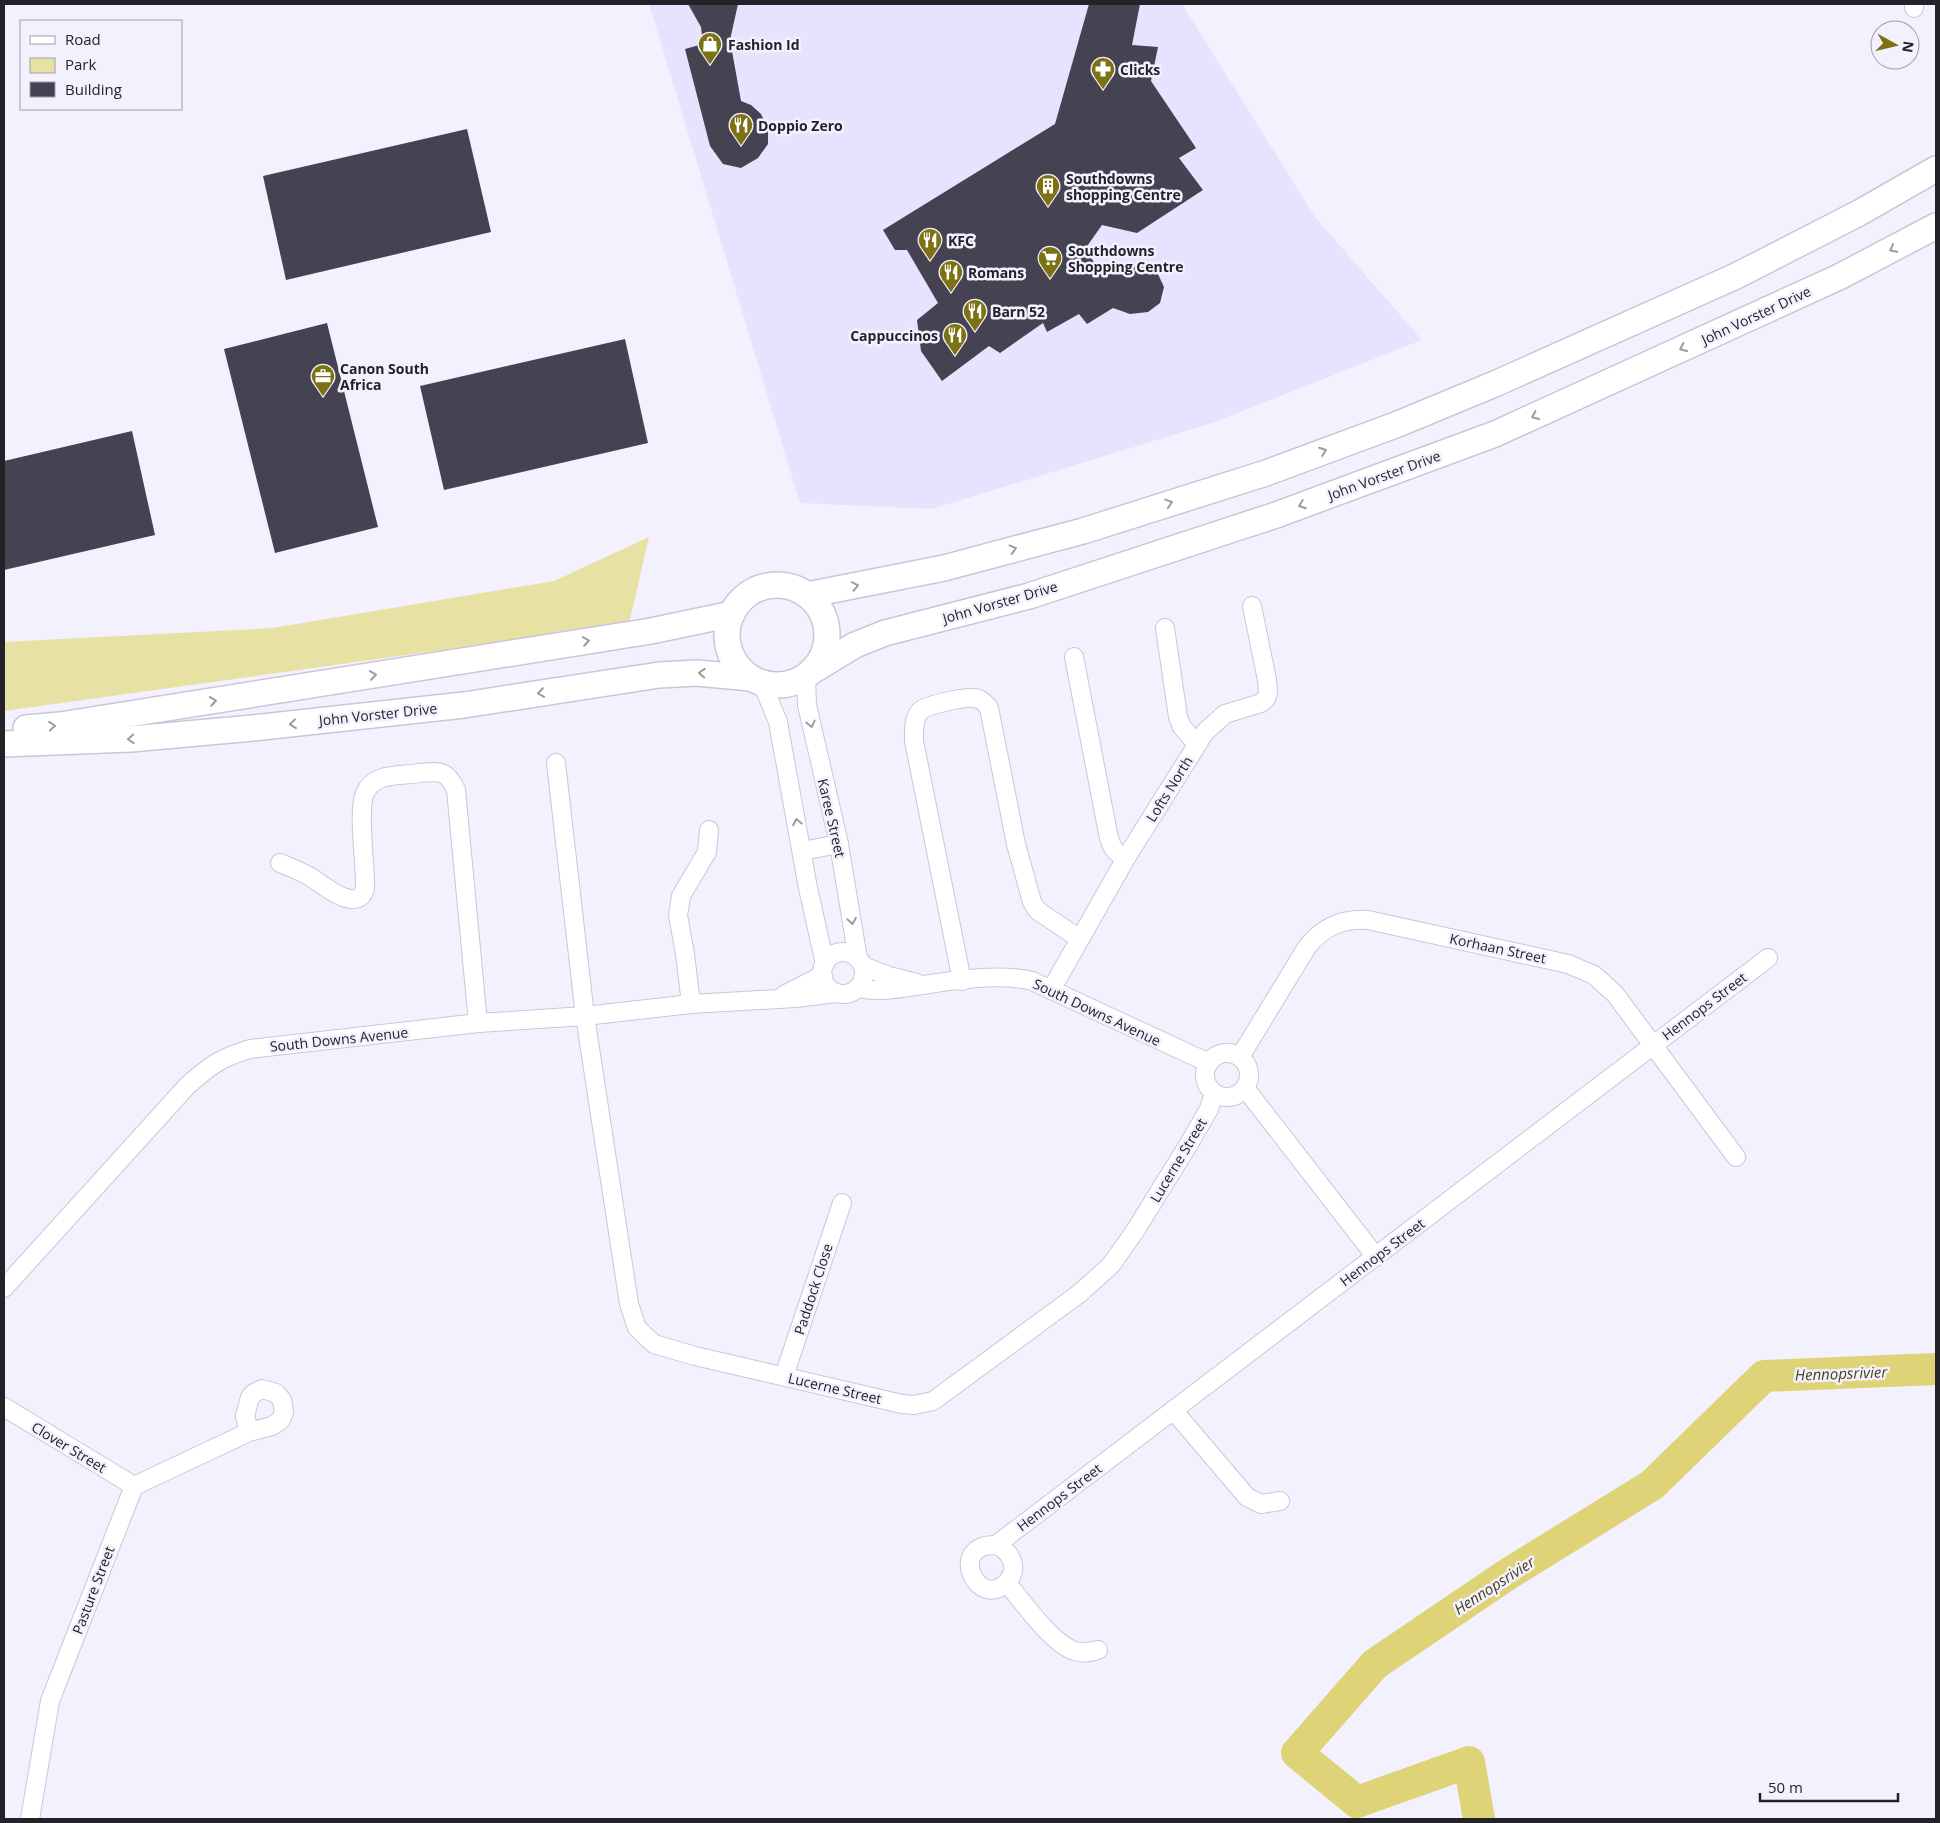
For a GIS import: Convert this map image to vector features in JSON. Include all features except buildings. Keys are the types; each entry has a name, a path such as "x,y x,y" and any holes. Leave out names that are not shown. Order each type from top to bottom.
{"street":[{"path":"807,595 944,568 1082,531 1266,473 1398,424 1497,383 1736,276 1859,213 1936,169"},
{"name":"John Vorster Drive","path":"809,674 855,645 885,633 1030,596 1276,515 1495,434 1839,277 1936,226"},
{"path":"756,681 777,686 792,683 809,674 822,658 827,641 826,624 819,608 807,595 789,586 770,586 752,592 738,604 732,614 727,632 729,650 737,666 756,681 778,722 827,986 836,993 848,993 858,988 864,978 861,963 854,956 844,952 833,955 824,969"},
{"name":"Lofts North","path":"1051,990 1126,858 1196,744 1214,722 1224,714 1260,703 1266,699 1268,693 1267,680 1252,606"},
{"path":"4,730 60,725 651,631 732,614"},
{"path":"1165,628 1178,717 1182,727 1196,744"},
{"path":"1074,657 1110,841 1116,853 1126,858"},
{"name":"John Vorster Drive","path":"4,744 131,739 262,727 464,705 659,675 697,673 756,681"},
{"name":"Karee Street","path":"809,674 807,706 838,844 861,963"},
{"path":"962,981 914,741 916,718 920,710 928,706 972,698 984,701 988,708 1016,844 1032,902 1038,911 1080,939"},
{"name":"Lucerne Street","path":"556,763 585,1016 629,1304 637,1328 654,1344 673,1350 914,1405 933,1401 943,1396 1080,1293 1111,1265 1135,1231 1190,1142 1209,1109 1214,1092"},
{"path":"280,863 308,876 341,896 352,900 358,898 363,895 366,889 362,807 364,794 371,784 382,778 433,772 442,772 451,778 456,790 478,1023"},
{"path":"691,1004 678,915 681,896 707,852 709,830"},
{"path":"802,851 838,844"},
{"name":"Korhaan Street","path":"1240,1057 1307,947 1317,935 1340,922 1359,920 1398,926 1574,966 1594,975 1615,994 1736,1157"},
{"name":"Hennops Street","path":"1007,1583 1001,1587 988,1588 981,1586 972,1576 970,1562 976,1551 982,1547 996,1545 1376,1257 1651,1045 1768,958"},
{"name":"South Downs Avenue","path":"861,963 889,976 922,985"},
{"name":"South Downs Avenue","path":"774,999 794,991 824,969"},
{"name":"South Downs Avenue","path":"858,988 882,991 922,985 1017,977 1032,981 1209,1063"},
{"name":"South Downs Avenue","path":"4,1288 188,1085 213,1063 230,1055 250,1048 478,1023 585,1016 691,1004 836,993"},
{"path":"1223,1054 1232,1054 1240,1057 1246,1063 1248,1071 1248,1080 1245,1088 1241,1092 1230,1096 1214,1092 1205,1076 1209,1063 1215,1057 1223,1054"},
{"path":"1245,1088 1376,1257"},
{"name":"Paddock Close","path":"784,1376 842,1203"},
{"name":"Clover Street","path":"4,1407 134,1486"},
{"path":"1173,1410 1247,1497 1261,1504 1280,1501"},
{"path":"134,1486 249,1432"},
{"name":"Pasture Street","path":"30,1819 50,1701 134,1486"},
{"path":"996,1545 1008,1551 1013,1564 1011,1577 1007,1583 1053,1638 1065,1647 1082,1653 1098,1650"}],"shaded area":[{"name":"Southdowns Shopping Centre","path":"649,4 1182,4 1315,217 1422,340 1215,422 932,509 800,503"}],"green space":[{"path":"649,537 629,624 4,711 4,642 273,628 554,581"}],"waterway":[{"name":"Hennopsrivier","path":"1479,1819 1469,1762 1357,1802 1297,1753 1375,1664 1508,1574 1652,1485 1764,1376 1936,1369"}],"place":[{"name":"Fashion Id","path":"710,65"},
{"name":"Clicks","path":"1103,90"},
{"name":"Doppio Zero","path":"741,146"},
{"name":"Southdowns shopping Centre","path":"1048,207"},
{"name":"KFC","path":"930,261"},
{"name":"Southdowns Shopping Centre","path":"1050,279"},
{"name":"Romans","path":"951,293"},
{"name":"Barn 52","path":"975,332"},
{"name":"Cappuccinos","path":"955,356"},
{"name":"Canon South Africa","path":"323,397"}]}
